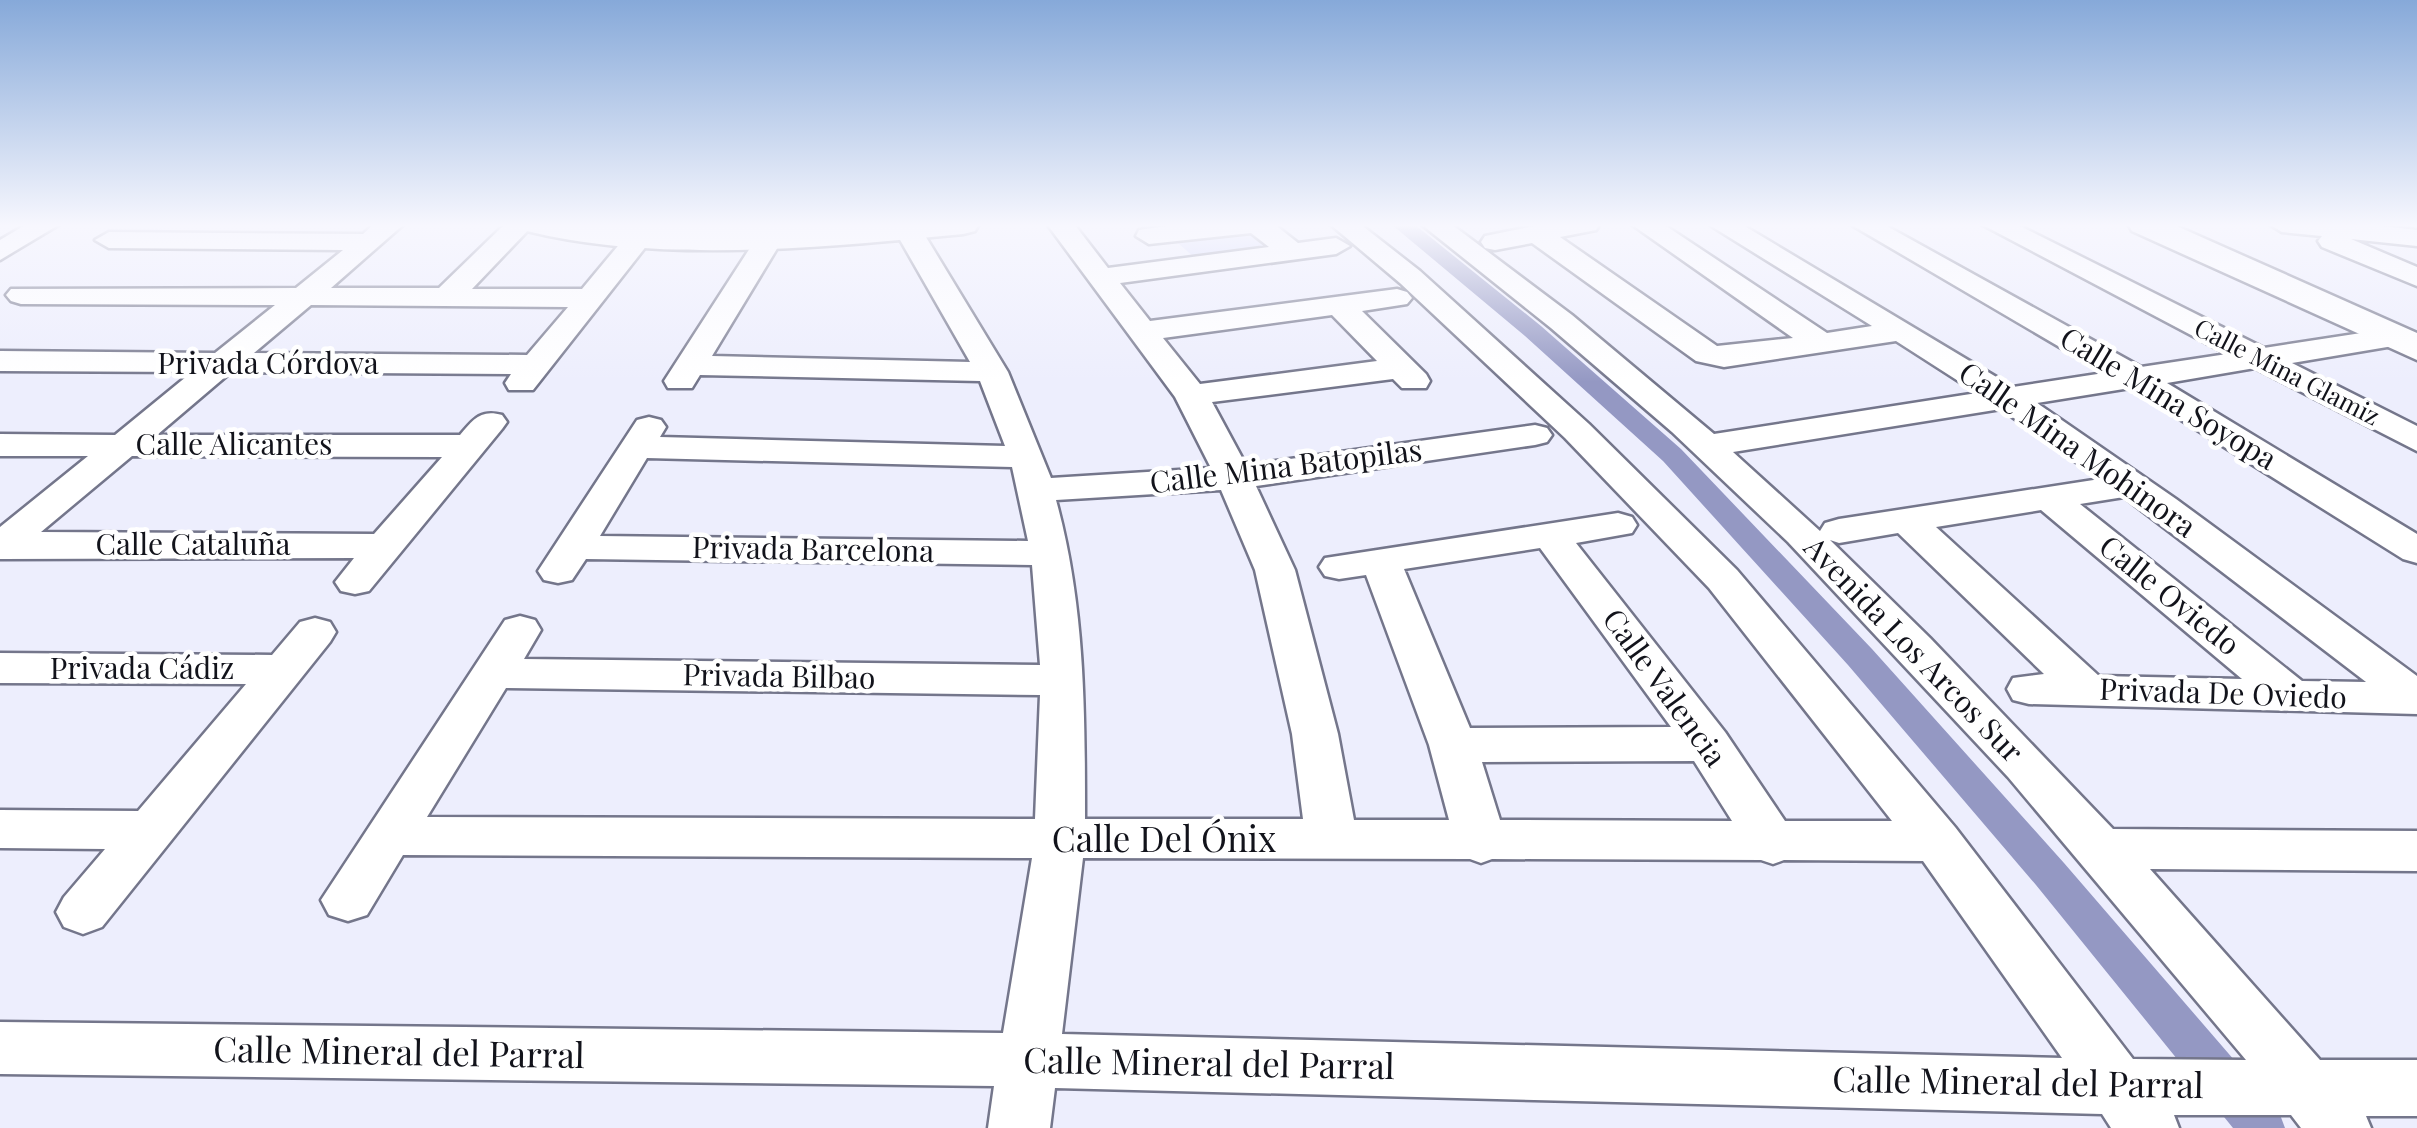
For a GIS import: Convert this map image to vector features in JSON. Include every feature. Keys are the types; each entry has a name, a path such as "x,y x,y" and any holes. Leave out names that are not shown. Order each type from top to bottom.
{"main road":[{"path":"2260,277 2406,343"}],"street":[{"path":"11,302 50,277"},
{"path":"1,545 327,277"},
{"path":"446,298 468,277"},
{"name":"Privada Córdova","path":"0,361 221,364 526,378 609,277"},
{"path":"746,277 684,376 992,372"},
{"path":"935,277 992,372 1032,474 1051,553 1063,680 1060,840 1019,1128"},
{"path":"1102,277 1191,396 1234,478 1275,570 1315,734 1332,841"},
{"path":"1409,277 1578,430 1724,579 2144,1100"},
{"name":"Avenida Los Arcos Sur","path":"1500,277 1710,445 1868,601 2104,849 2301,1100"},
{"path":"1597,277 1707,354 1724,357 1903,331"},
{"path":"1723,277 1822,343"},
{"name":"Calle Mina Mohinora","path":"1811,277 2008,398 2265,581 2417,699"},
{"name":"Calle Mina Soyopa","path":"1956,277 2136,378 2417,551"},
{"name":"Calle Mina Glamiz","path":"2098,277 2417,440"},
{"path":"11,302 592,298"},
{"path":"1144,331 1396,298"},
{"path":"1191,396 1410,377 1340,306"},
{"path":"1710,445 2260,358 2406,343"},
{"name":"Calle Alicantes","path":"0,444 123,445 479,434 387,546"},
{"name":"Calle Mina Batopilas","path":"1032,474 1234,478 1535,435"},
{"name":"Privada Barcelona","path":"1032,474 643,436 566,559 1051,553"},
{"name":"Calle Oviedo","path":"1839,530 2129,485"},
{"name":"Calle Oviedo","path":"2049,498 2290,696"},
{"path":"1907,521 2087,690"},
{"path":"1481,843 1454,745 1360,564 1618,525"},
{"name":"Calle Valencia","path":"1550,535 1708,744 1773,844"},
{"name":"Calle Cataluña","path":"1,545 387,546"},
{"path":"356,582 387,546"},
{"path":"348,900 520,630"},
{"name":"Privada Cádiz","path":"83,912 315,632"},
{"name":"Privada Cádiz","path":"0,668 284,670"},
{"name":"Privada Bilbao","path":"494,674 1063,680"},
{"name":"Privada De Oviedo","path":"2028,688 2417,699"},
{"path":"1454,745 1708,744"},
{"path":"0,829 151,830"},
{"name":"Calle Del Ónix","path":"391,836 1937,842"},
{"path":"2104,849 2417,852"},
{"name":"Calle Mineral del Parral","path":"0,1048 1027,1060 2144,1100 2301,1100 2417,1088"}],"waterway":[{"path":"1466,277 1672,455 1860,657 2050,874 2262,1128"}]}
